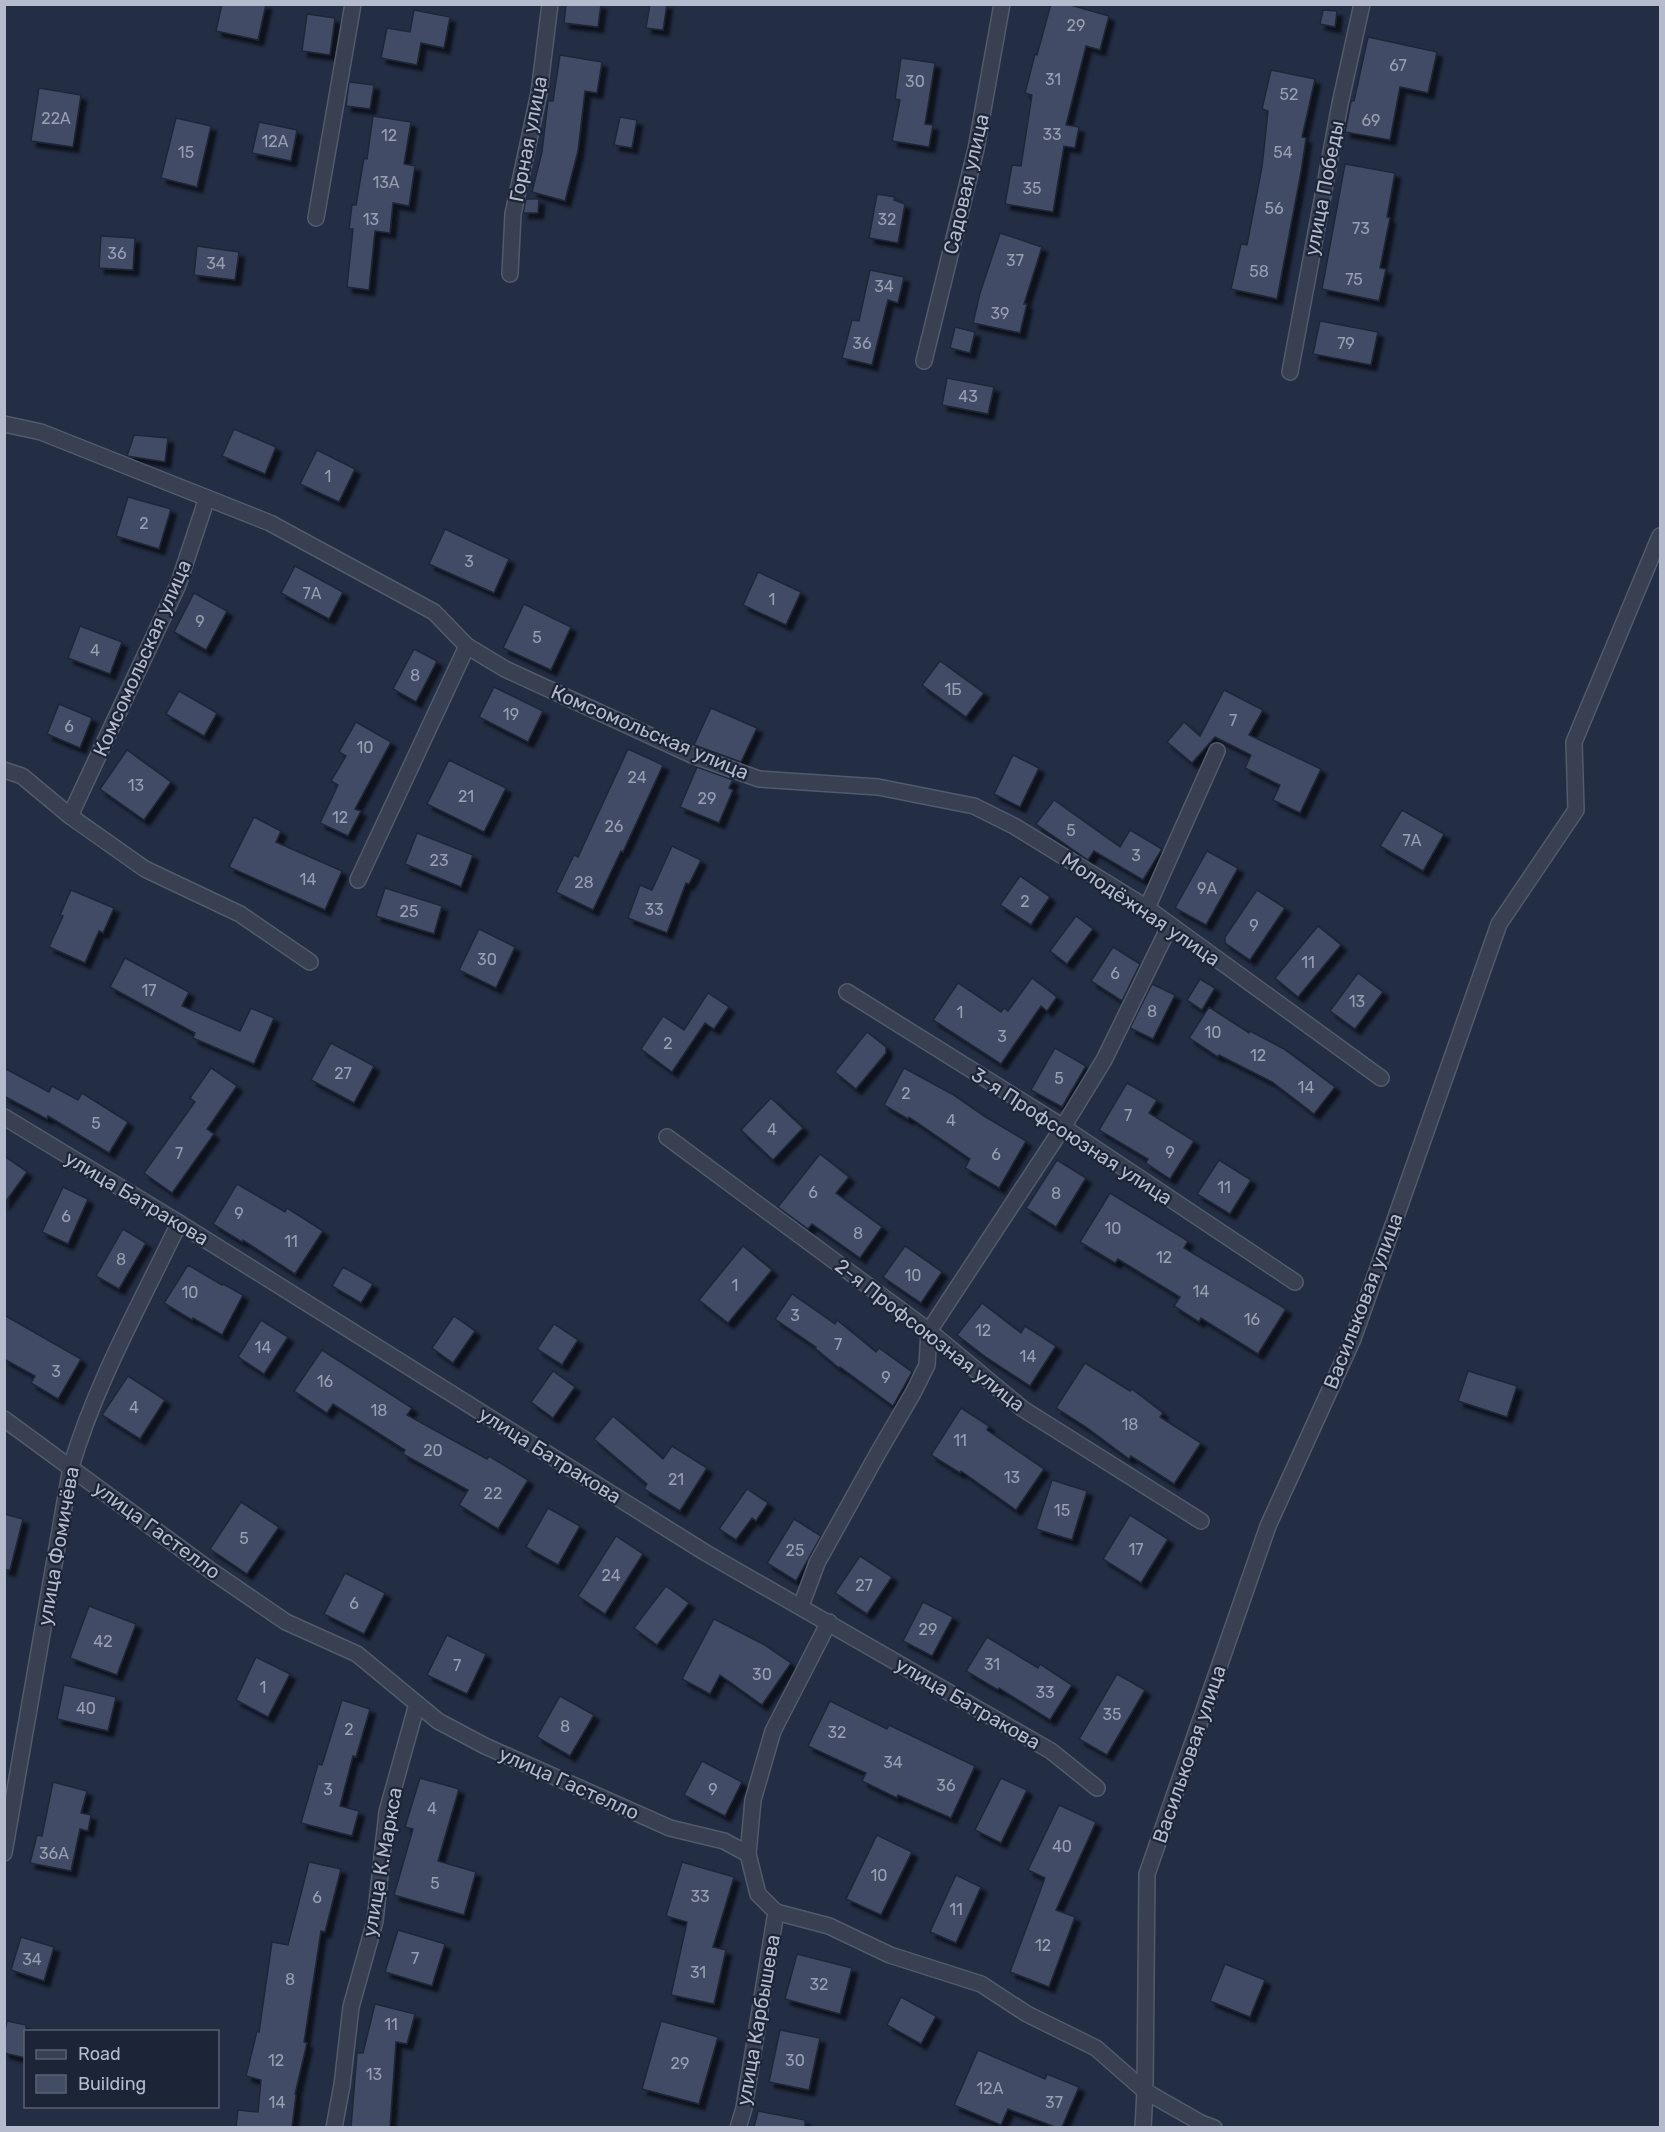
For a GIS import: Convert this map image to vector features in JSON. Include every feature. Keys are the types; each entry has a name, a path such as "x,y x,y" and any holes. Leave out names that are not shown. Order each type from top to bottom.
{"street":[{"path":"316,218 353,4"},
{"name":"Горная улица","path":"510,274 513,214 539,93 550,4"},
{"name":"Садовая улица","path":"924,362 976,149 1002,4"},
{"name":"улица Победы","path":"1290,372 1340,104 1362,4"},
{"name":"Комсомольская улица","path":"4,424 41,432 270,523 434,612 467,646 505,669 692,755 759,779 878,787"},
{"name":"Комсомольская улица","path":"70,816 178,585 207,498"},
{"name":"Васильковая улица","path":"1143,2127 1147,1874 1268,1526 1353,1339 1499,924 1576,810 1574,742 1660,536"},
{"path":"358,880 467,646"},
{"path":"1147,908 1217,751"},
{"path":"4,770 21,776 70,816 145,869 240,914 310,962"},
{"name":"Молодёжная улица","path":"878,787 974,806 1014,826 1147,908 1381,1078"},
{"path":"801,1606 817,1563 927,1365 929,1331 1063,1127 1104,1060 1170,925"},
{"name":"3-я Профсоюзная улица","path":"847,993 1063,1127 1295,1282"},
{"name":"улица Батракова","path":"4,1117 179,1223 706,1553 1051,1751 1097,1788"},
{"name":"2-я Профсоюзная улица","path":"667,1137 929,1331 1023,1409 1200,1521"},
{"name":"улица Фомичёва","path":"4,1853 71,1467 80,1436 112,1362 179,1223"},
{"name":"улица Гастелло","path":"4,1419 210,1570 286,1622 357,1654 438,1721 485,1746 670,1828 724,1841 748,1854"},
{"path":"829,1622 773,1731 753,1800 748,1854 758,1894 776,1912 829,1926 890,1955 981,1984 1027,2014 1096,2048 1145,2091 1201,2123 1214,2127"},
{"name":"улица К.Маркса","path":"334,2127 342,2085 351,2007 375,1921 387,1812 417,1704"},
{"name":"улица Карбышева","path":"738,2127 744,2108 776,1912"}],"building":[{"path":"222,4 266,4 258,40 216,31"},
{"path":"566,4 601,4 598,27 564,23"},
{"path":"650,4 667,4 663,30 646,28"},
{"path":"1051,4 1067,4 1109,16 1100,50 1086,46 1066,125 1079,127 1075,148 1064,146 1053,212 1005,204 1012,165 1021,166 1032,95 1025,93"},
{"path":"414,10 450,17 444,48 421,43 417,65 381,58 387,28 410,32"},
{"path":"1323,10 1337,11 1335,27 1320,24"},
{"path":"307,14 335,18 330,55 302,51"},
{"path":"1368,37 1437,52 1428,93 1400,87 1390,140 1345,132"},
{"path":"560,55 602,62 597,93 585,91 578,151 565,201 532,192 542,152 548,101 553,101"},
{"path":"901,58 935,63 925,124 933,125 929,147 892,141 900,100 895,99"},
{"path":"1271,70 1315,79 1302,137 1306,138 1301,172 1277,299 1231,289 1241,244 1247,245 1262,167 1268,111 1262,109"},
{"path":"349,82 374,85 370,109 346,106"},
{"path":"39,88 81,95 73,147 31,141"},
{"path":"373,116 411,122 404,164 415,166 409,206 393,203 390,233 375,231 369,290 347,287 353,229 349,229 352,205 356,205 364,158 367,159"},
{"path":"620,117 637,120 632,148 614,145"},
{"path":"176,118 211,126 197,187 161,178"},
{"path":"259,122 297,130 291,161 252,153"},
{"path":"1345,164 1395,173 1387,217 1390,218 1380,268 1386,269 1379,301 1322,289"},
{"path":"877,194 895,197 894,200 905,204 898,243 869,238"},
{"path":"526,199 539,199 538,213 523,213"},
{"path":"1000,233 1042,247 1024,304 1027,304 1020,333 973,323 980,293"},
{"path":"101,236 135,238 133,270 99,268"},
{"path":"197,246 239,252 235,280 194,275"},
{"path":"870,270 904,277 898,303 888,300 872,365 842,358 852,320 859,321"},
{"path":"1320,321 1378,332 1371,365 1313,354"},
{"path":"955,327 975,332 970,353 950,348"},
{"path":"947,378 994,387 988,414 942,405"},
{"path":"234,429 276,447 265,474 222,456"},
{"path":"134,435 168,438 165,462 127,456"},
{"path":"317,450 355,469 339,502 300,484"},
{"path":"128,497 171,509 159,549 116,536"},
{"path":"445,529 509,559 494,593 429,564"},
{"path":"295,566 343,592 329,619 281,593"},
{"path":"758,572 801,592 786,625 743,605"},
{"path":"194,593 227,611 206,650 174,632"},
{"path":"524,604 571,627 551,670 503,648"},
{"path":"80,626 122,642 110,674 68,658"},
{"path":"414,649 437,661 416,702 393,689"},
{"path":"940,661 984,693 966,717 922,685"},
{"path":"494,687 543,711 528,742 479,717"},
{"path":"1224,690 1263,710 1249,735 1321,769 1300,813 1273,800 1280,785 1245,768 1251,755 1215,737 1192,763 1167,742 1184,722 1200,736"},
{"path":"179,691 217,713 204,736 166,714"},
{"path":"59,704 92,718 80,748 47,734"},
{"path":"711,708 757,728 741,762 694,745"},
{"path":"356,722 391,742 355,809 361,811 348,836 320,823 338,785 331,781 346,756 339,752"},
{"path":"628,749 663,765 623,852 621,851 593,910 556,892 574,855 578,857"},
{"path":"127,750 171,782 144,820 100,789"},
{"path":"1013,755 1039,768 1020,807 994,794"},
{"path":"449,760 506,788 484,832 427,804"},
{"path":"697,767 733,780 729,788 733,790 719,823 680,807"},
{"path":"1054,800 1120,847 1130,830 1162,849 1143,880 1094,851 1088,860 1036,824"},
{"path":"1402,810 1444,834 1423,871 1380,846"},
{"path":"254,817 281,831 276,842 342,871 325,910 229,867"},
{"path":"417,833 473,855 461,887 405,864"},
{"path":"672,846 701,860 689,884 686,883 667,933 628,918 640,885 652,890"},
{"path":"1207,851 1238,868 1206,925 1175,908"},
{"path":"1020,876 1050,897 1031,925 1000,905"},
{"path":"385,888 442,906 434,934 376,916"},
{"path":"71,890 114,908 103,933 99,931 85,963 49,947 63,916 60,915"},
{"path":"1257,890 1285,908 1250,960 1225,943 1225,937"},
{"path":"1076,916 1093,929 1067,964 1050,951"},
{"path":"1318,926 1341,945 1298,997 1275,978"},
{"path":"479,929 515,947 496,988 459,970"},
{"path":"1113,947 1140,964 1122,1001 1091,981"},
{"path":"125,958 189,992 182,1006 240,1031 251,1008 274,1018 254,1064 193,1038 195,1033 110,987"},
{"path":"1358,973 1383,992 1355,1029 1330,1011"},
{"path":"1032,978 1057,997 1047,1011 1041,1006 1001,1064 933,1020 958,983 1001,1012 1004,1008 1008,1011"},
{"path":"1200,979 1215,988 1202,1010 1187,1000"},
{"path":"1152,984 1175,995 1153,1039 1130,1028"},
{"path":"708,993 729,1007 714,1029 705,1023 672,1072 641,1049 663,1016 684,1030"},
{"path":"1209,1007 1249,1033 1250,1031 1284,1049 1335,1087 1314,1114 1272,1082 1219,1055 1218,1057 1189,1038"},
{"path":"867,1032 886,1047 886,1053 856,1089 835,1072"},
{"path":"331,1043 374,1066 354,1103 311,1080"},
{"path":"1055,1048 1086,1066 1062,1107 1031,1090"},
{"path":"4,1068 49,1092 52,1086 78,1100 82,1093 128,1122 109,1153 48,1116 47,1119 4,1096"},
{"path":"211,1068 237,1086 207,1129 214,1134 172,1193 144,1173 195,1102 190,1098"},
{"path":"904,1068 952,1094 1026,1141 999,1188 965,1168 970,1159 909,1117 908,1119 884,1105"},
{"path":"1127,1083 1157,1100 1149,1113 1194,1141 1170,1179 1146,1163 1148,1159 1099,1130"},
{"path":"771,1098 803,1128 773,1160 741,1130"},
{"path":"820,1154 849,1177 836,1193 882,1227 860,1258 812,1224 808,1229 778,1207"},
{"path":"4,1156 27,1172 4,1204"},
{"path":"1057,1160 1086,1178 1056,1227 1026,1208"},
{"path":"1219,1160 1251,1180 1230,1214 1197,1194"},
{"path":"237,1184 285,1212 287,1208 323,1231 295,1274 243,1240 242,1242 213,1224"},
{"path":"63,1187 88,1199 68,1244 42,1232"},
{"path":"1110,1193 1188,1241 1184,1248 1286,1309 1258,1354 1201,1318 1199,1322 1174,1306 1180,1297 1118,1259 1115,1263 1080,1242"},
{"path":"123,1229 146,1243 119,1289 96,1276"},
{"path":"743,1246 772,1270 728,1323 699,1300"},
{"path":"905,1246 942,1272 921,1303 883,1277"},
{"path":"188,1265 243,1295 222,1335 164,1303"},
{"path":"343,1267 373,1284 361,1303 332,1286"},
{"path":"792,1294 835,1324 837,1320 876,1352 879,1348 912,1372 893,1406 775,1319"},
{"path":"982,1303 1021,1333 1025,1326 1056,1346 1030,1386 957,1335"},
{"path":"4,1315 81,1359 58,1399 31,1383 35,1376 4,1359"},
{"path":"454,1316 475,1331 453,1363 432,1348"},
{"path":"261,1320 288,1337 264,1374 238,1357"},
{"path":"554,1324 578,1340 562,1365 537,1349"},
{"path":"322,1350 412,1408 407,1415 487,1459 489,1456 528,1480 498,1529 459,1505 468,1490 403,1454 405,1450 333,1404 327,1413 294,1391"},
{"path":"1085,1363 1130,1391 1132,1389 1163,1413 1160,1417 1201,1443 1174,1484 1131,1456 1129,1459 1056,1408"},
{"path":"553,1371 575,1387 553,1418 531,1402"},
{"path":"1468,1371 1517,1386 1507,1417 1458,1401"},
{"path":"128,1376 165,1400 140,1439 102,1415"},
{"path":"961,1408 989,1426 987,1430 1044,1469 1016,1510 961,1471 960,1473 931,1455"},
{"path":"613,1416 663,1459 672,1446 707,1468 680,1511 644,1489 647,1484 594,1439"},
{"path":"1052,1480 1087,1491 1072,1540 1036,1529"},
{"path":"747,1489 768,1503 756,1521 752,1518 736,1540 719,1529"},
{"path":"241,1502 279,1527 247,1574 210,1549"},
{"path":"548,1508 580,1526 558,1565 526,1547"},
{"path":"4,1514 23,1519 10,1570 4,1570"},
{"path":"1130,1515 1168,1539 1141,1583 1103,1559"},
{"path":"794,1519 821,1536 796,1581 767,1563"},
{"path":"616,1536 643,1554 605,1614 578,1596"},
{"path":"860,1556 892,1577 867,1614 835,1593"},
{"path":"345,1573 385,1593 364,1634 324,1614"},
{"path":"666,1586 689,1603 657,1645 634,1628"},
{"path":"923,1602 953,1617 932,1656 903,1641"},
{"path":"89,1606 136,1624 117,1675 70,1658"},
{"path":"714,1619 763,1644 791,1663 762,1705 720,1675 710,1694 682,1679"},
{"path":"447,1635 486,1654 467,1694 427,1675"},
{"path":"987,1637 1038,1668 1040,1664 1072,1685 1050,1720 999,1688 998,1690 966,1671"},
{"path":"256,1657 290,1674 268,1717 236,1700"},
{"path":"1117,1674 1145,1690 1107,1755 1079,1739"},
{"path":"64,1685 116,1697 108,1731 57,1719"},
{"path":"560,1696 594,1715 570,1756 537,1737"},
{"path":"342,1700 370,1709 356,1757 353,1756 340,1806 359,1811 352,1836 301,1823 318,1764 322,1765"},
{"path":"830,1701 887,1729 889,1725 975,1766 951,1818 898,1795 897,1798 862,1781 866,1773 808,1746"},
{"path":"702,1761 742,1782 725,1816 684,1795"},
{"path":"420,1778 459,1789 438,1861 476,1872 464,1915 394,1895 413,1829 405,1827"},
{"path":"1001,1778 1027,1790 1001,1843 975,1830"},
{"path":"53,1782 87,1791 81,1813 91,1815 88,1831 80,1829 71,1871 30,1863 37,1835 42,1836"},
{"path":"1059,1805 1096,1822 1056,1910 1075,1917 1049,1987 1010,1972 1045,1878 1028,1870"},
{"path":"877,1835 912,1852 881,1915 846,1899"},
{"path":"309,1862 341,1869 325,1932 321,1931 304,2042 307,2043 295,2094 292,2127 236,2127 238,2110 258,2112 261,2080 246,2076 257,2031 259,2032 272,1942 288,1945"},
{"path":"682,1862 734,1877 713,1947 726,1950 714,2004 671,1995 687,1922 666,1916"},
{"path":"956,1875 981,1887 956,1943 930,1932"},
{"path":"398,1930 445,1944 432,1986 385,1972"},
{"path":"21,1937 54,1947 44,1981 11,1970"},
{"path":"797,1954 852,1968 840,2014 785,1999"},
{"path":"1225,1964 1265,1980 1250,2017 1210,2001"},
{"path":"901,1997 936,2016 921,2044 887,2025"},
{"path":"375,2004 415,2014 407,2044 396,2042 390,2127 351,2127 357,2053 363,2053"},
{"path":"7,2021 26,2025 24,2058 4,2053"},
{"path":"661,2021 718,2037 699,2104 642,2089"},
{"path":"780,2030 820,2038 809,2090 769,2082"},
{"path":"978,2050 1045,2079 1047,2074 1079,2087 1062,2127 1055,2127 1008,2109 1001,2125 954,2105"},
{"path":"758,2111 805,2120 805,2127 754,2127"}]}
